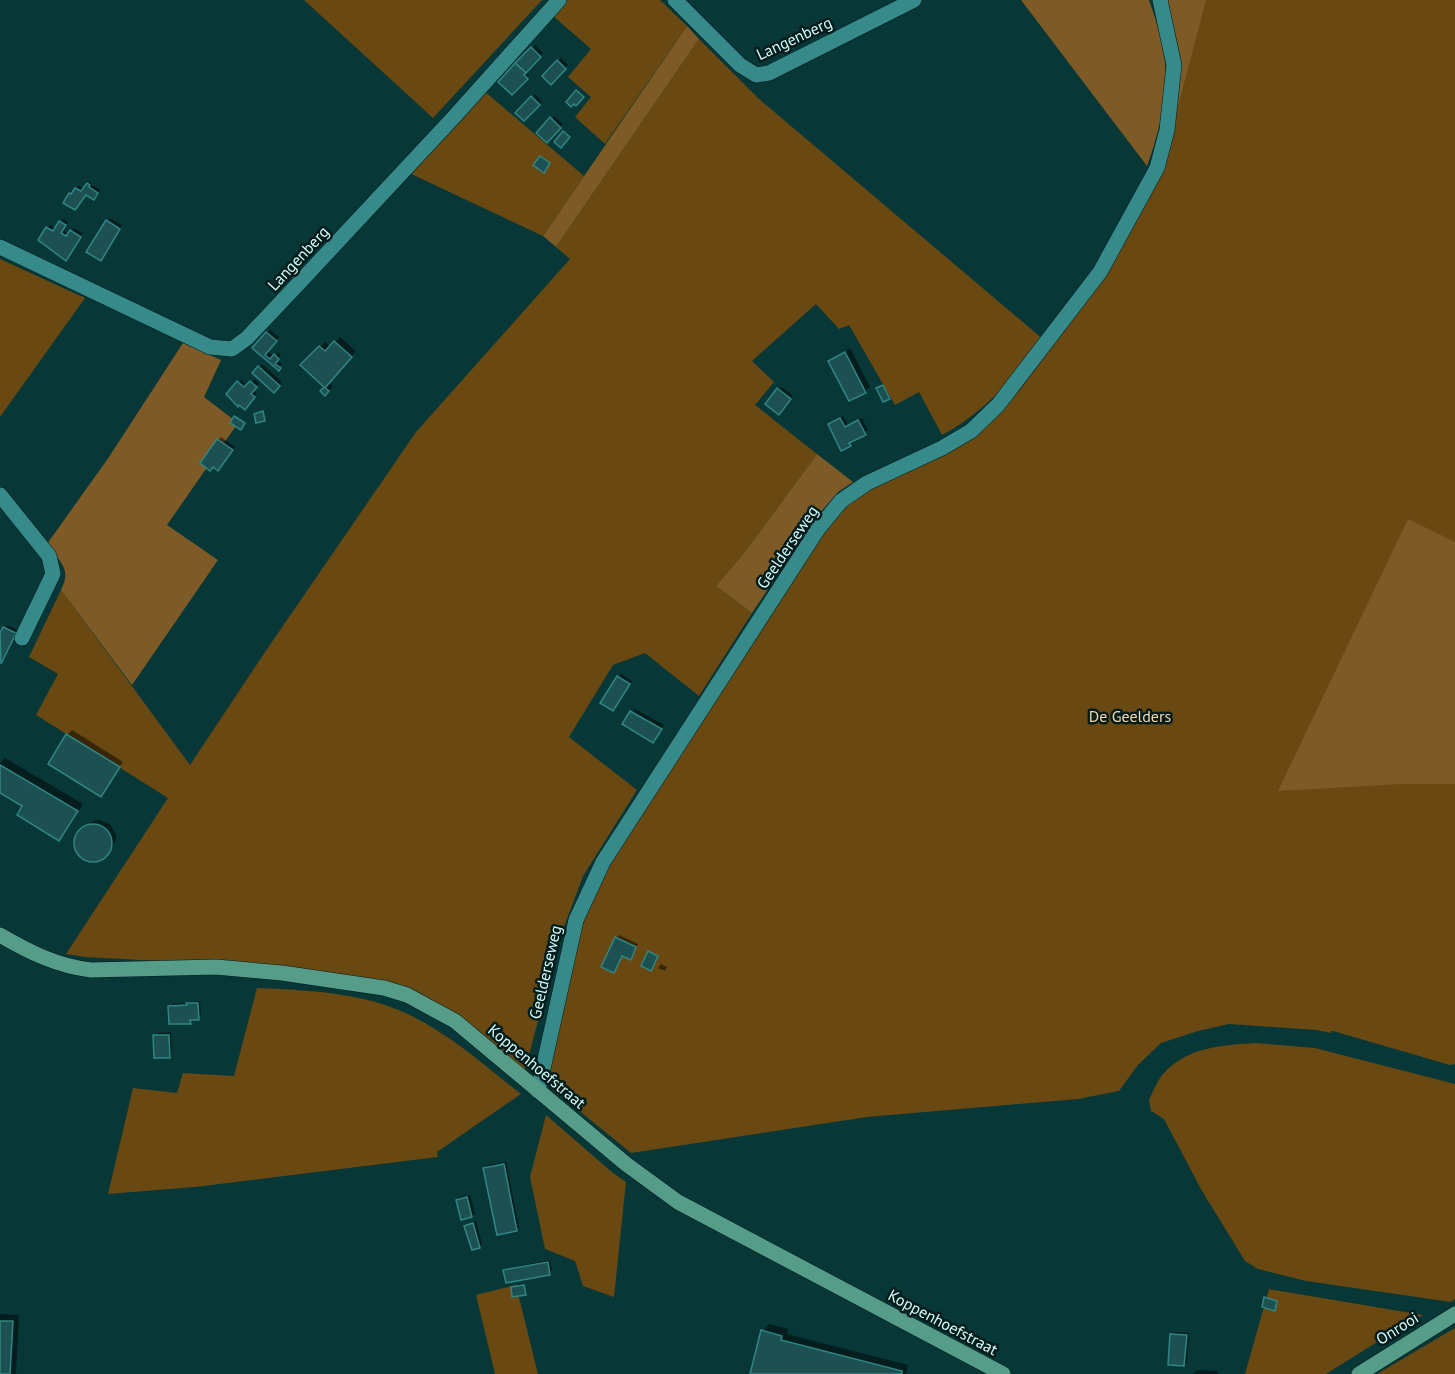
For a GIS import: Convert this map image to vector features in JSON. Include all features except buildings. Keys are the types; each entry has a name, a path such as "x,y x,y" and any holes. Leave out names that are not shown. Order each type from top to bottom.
{"street":[{"name":"Langenberg","path":"0,247 210,347 232,349 247,338 299,283 559,0"},
{"name":"Langenberg","path":"675,0 740,65 756,75 769,73 914,0"},
{"name":"Geelderseweg","path":"538,1091 576,920 603,862 818,529 841,501 867,483 942,448 971,430 998,405 1106,262 1157,168 1167,130 1174,64 1160,0"},
{"path":"0,495 49,556 54,574 22,638"},
{"name":"Koppenhoefstraat","path":"0,935 36,954 78,969 216,967 282,973 384,988 424,1003 455,1021 626,1164 678,1202 1003,1374"},
{"name":"Onrooi","path":"1359,1374 1455,1314"}],"green space":[{"path":"304,0 542,0 433,118"},
{"path":"566,0 660,0 687,26 605,144 575,117 591,97 568,77 591,49 552,15"},
{"name":"De Geelders","path":"1164,0 1455,0 1455,1064 1450,1065 1333,1031 1332,1033 1229,1024 1161,1043 1138,1065 1119,1091 1078,1099 867,1117 631,1153 544,1082 579,922 607,864 822,532 843,505 1003,407 1159,172 1179,71"},
{"path":"699,39 759,99 1044,340 998,394 971,416 942,435 919,392 895,405 849,325 839,329 816,304 752,361 774,382 755,405 817,454 744,553 716,586 752,613 699,696 645,653 613,665 569,737 637,790 583,876 561,935 525,1070 434,1004 233,965 66,954 168,798 36,715 58,674 29,657 61,590 190,765 416,432 570,259 556,247"},
{"path":"483,90 584,176 543,236 407,172"},
{"path":"0,259 85,298 0,417"},
{"path":"257,988 349,996 401,1011 448,1038 521,1094 437,1152 438,1157 195,1187 108,1194 133,1088 177,1093 183,1073 234,1076"},
{"path":"1256,1043 1315,1048 1455,1084 1455,1299 1451,1302 1306,1281 1258,1269 1245,1261 1202,1191 1164,1119 1151,1111 1149,1100 1163,1074 1183,1058 1206,1049"},
{"path":"546,1115 626,1182 614,1297 583,1286 575,1261 545,1249 530,1177"},
{"path":"516,1285 538,1374 495,1374 476,1295"},
{"path":"1269,1289 1423,1315 1326,1374 1245,1374"},
{"path":"1455,1328 1455,1374 1377,1374"}],"shaded area":[{"path":"1021,0 1149,0 1161,41 1166,83 1160,125 1147,166"},
{"path":"1168,0 1206,0 1177,110 1182,63"},
{"path":"687,26 699,39 556,247 543,236"},
{"path":"183,343 221,360 204,397 238,423 167,525 218,560 132,685 61,590 65,571 47,544 109,457"},
{"path":"817,454 853,482 838,492 814,520 752,613 716,586 744,553"},
{"path":"1408,519 1455,542 1455,784 1401,784 1278,791"}]}
